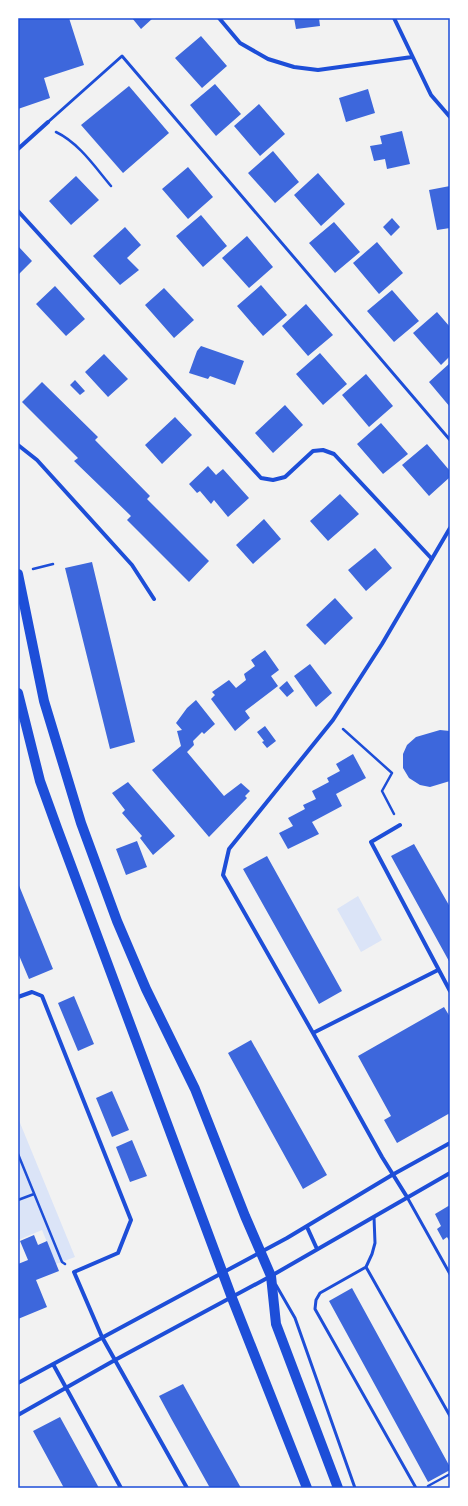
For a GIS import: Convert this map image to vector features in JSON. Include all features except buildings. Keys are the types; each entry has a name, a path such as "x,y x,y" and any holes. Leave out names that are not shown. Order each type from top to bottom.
{"main road":[{"path":"18,574 44,701 84,830 117,921 143,982 195,1089 245,1216 271,1276 276,1324 338,1488"},
{"path":"18,693 40,781 57,828 232,1298 307,1488"}],"street":[{"path":"220,18 240,43 268,59 294,67 318,70 412,57"},
{"path":"394,18 431,95 450,117"},
{"path":"18,149 48,122"},
{"path":"18,211 261,478 273,480 285,477 313,451 323,450 334,454 432,559"},
{"path":"18,445 37,460 132,565 154,599"},
{"path":"407,1197 392,1175 313,1033 222,875 229,848 333,720 382,644 450,528"},
{"path":"400,825 371,842 450,992"},
{"path":"313,1033 438,970"},
{"path":"18,998 32,992 42,996 131,1220 118,1253 74,1272 102,1337 187,1488"},
{"path":"18,1383 307,1227 392,1175 450,1143"},
{"path":"18,1415 115,1360 232,1298 450,1173"},
{"path":"307,1227 317,1248"},
{"path":"53,1364 121,1488"}],"lane":[{"path":"48,122 122,56 450,440"},
{"path":"407,1197 450,1274"},
{"path":"374,1217 375,1243 366,1267 320,1294 316,1300 316,1309 416,1488"},
{"path":"366,1267 450,1416"},
{"path":"271,1276 295,1318 355,1488"}],"path":[{"path":"42,126 65,136 79,149 111,186"},
{"path":"28,570 53,564"},
{"path":"333,720 392,773 382,791 400,825"},
{"path":"18,1154 62,1262 74,1272"},
{"path":"18,1200 34,1194"},
{"path":"424,1488 450,1474"}],"shaded area":[{"path":"358,896 382,940 361,952 337,909"},
{"path":"18,1118 75,1257 56,1264 42,1230 18,1240"}]}
